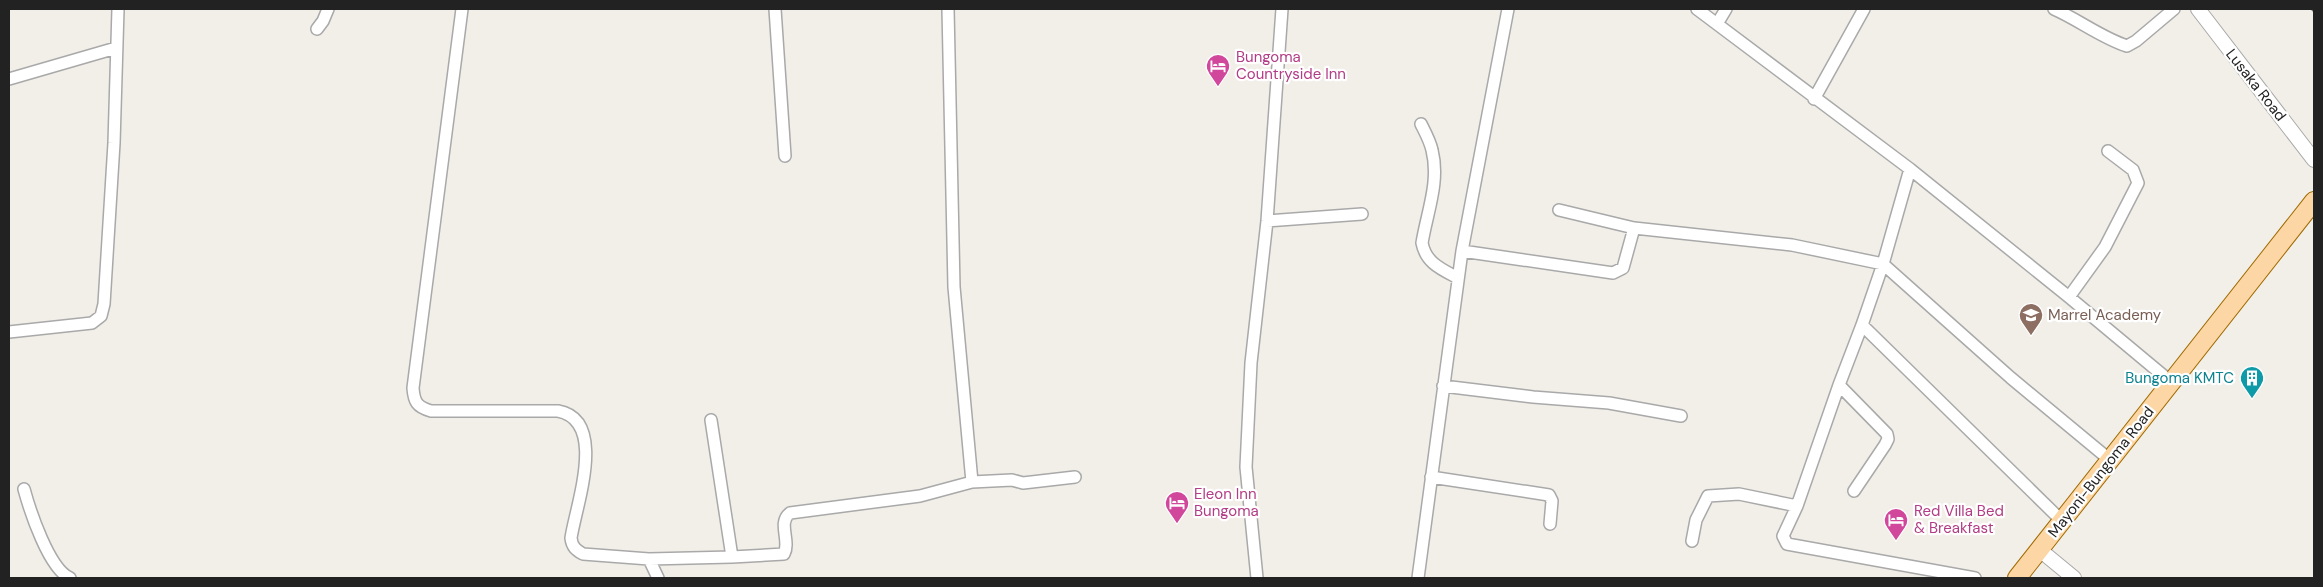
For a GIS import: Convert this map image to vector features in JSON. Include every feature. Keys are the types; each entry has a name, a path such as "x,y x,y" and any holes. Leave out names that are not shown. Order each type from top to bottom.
{"main road":[{"name":"Mayoni-Bungoma Road","path":"2017,578 2313,204"}],"street":[{"path":"9,332 92,323 102,316 108,244 118,9"},
{"path":"317,29 328,9"},
{"path":"462,9 413,388 414,400 420,408 431,411 558,411 569,413 580,424 584,433 586,452 571,538 572,544 584,554 649,559 784,554 787,545 784,521 785,517 790,513 920,496 972,482 1012,480 1022,483 1075,477"},
{"path":"775,9 785,156"},
{"path":"948,9 954,287 972,482"},
{"path":"1257,578 1246,467 1251,362 1267,221 1282,9"},
{"path":"1418,578 1462,251 1508,9"},
{"path":"1697,9 1910,169 2171,382"},
{"path":"1717,24 1726,9"},
{"path":"1814,98 1864,9"},
{"path":"2054,9 2076,19 2115,42 2127,46 2136,41 2174,9"},
{"name":"Lusaka Road","path":"2198,9 2314,160"},
{"path":"9,78 116,48"},
{"path":"1421,124 1432,148 1435,165 1435,183 1422,243 1424,251 1435,266 1458,278"},
{"path":"2069,297 2105,247 2138,183 2133,170 2108,151"},
{"path":"1910,169 1883,264 1797,506 1783,536 1787,544 1975,578"},
{"path":"1560,210 1634,228 1792,245 1883,264 2011,378 2110,460"},
{"path":"1267,221 1362,214"},
{"path":"1462,251 1613,273 1623,268 1634,228"},
{"path":"1862,324 2062,520"},
{"path":"1839,385 1887,434 1885,445 1854,491"},
{"path":"1443,386 1533,397 1609,403 1681,416"},
{"path":"711,420 732,557"},
{"path":"1431,477 1549,495 1552,501 1550,524"},
{"path":"24,490 38,532 59,570 70,578"},
{"path":"1692,541 1696,520 1708,496 1738,494 1797,506"},
{"path":"2040,550 2074,578"},
{"path":"649,559 658,578"}],"place":[{"name":"Bungoma Countryside Inn","path":"1218,87"},
{"name":"Marrel Academy","path":"2031,336"},
{"name":"Bungoma KMTC","path":"2252,399"},
{"name":"Eleon Inn Bungoma","path":"1177,524"},
{"name":"Red Villa Bed & Breakfast","path":"1896,541"}]}
